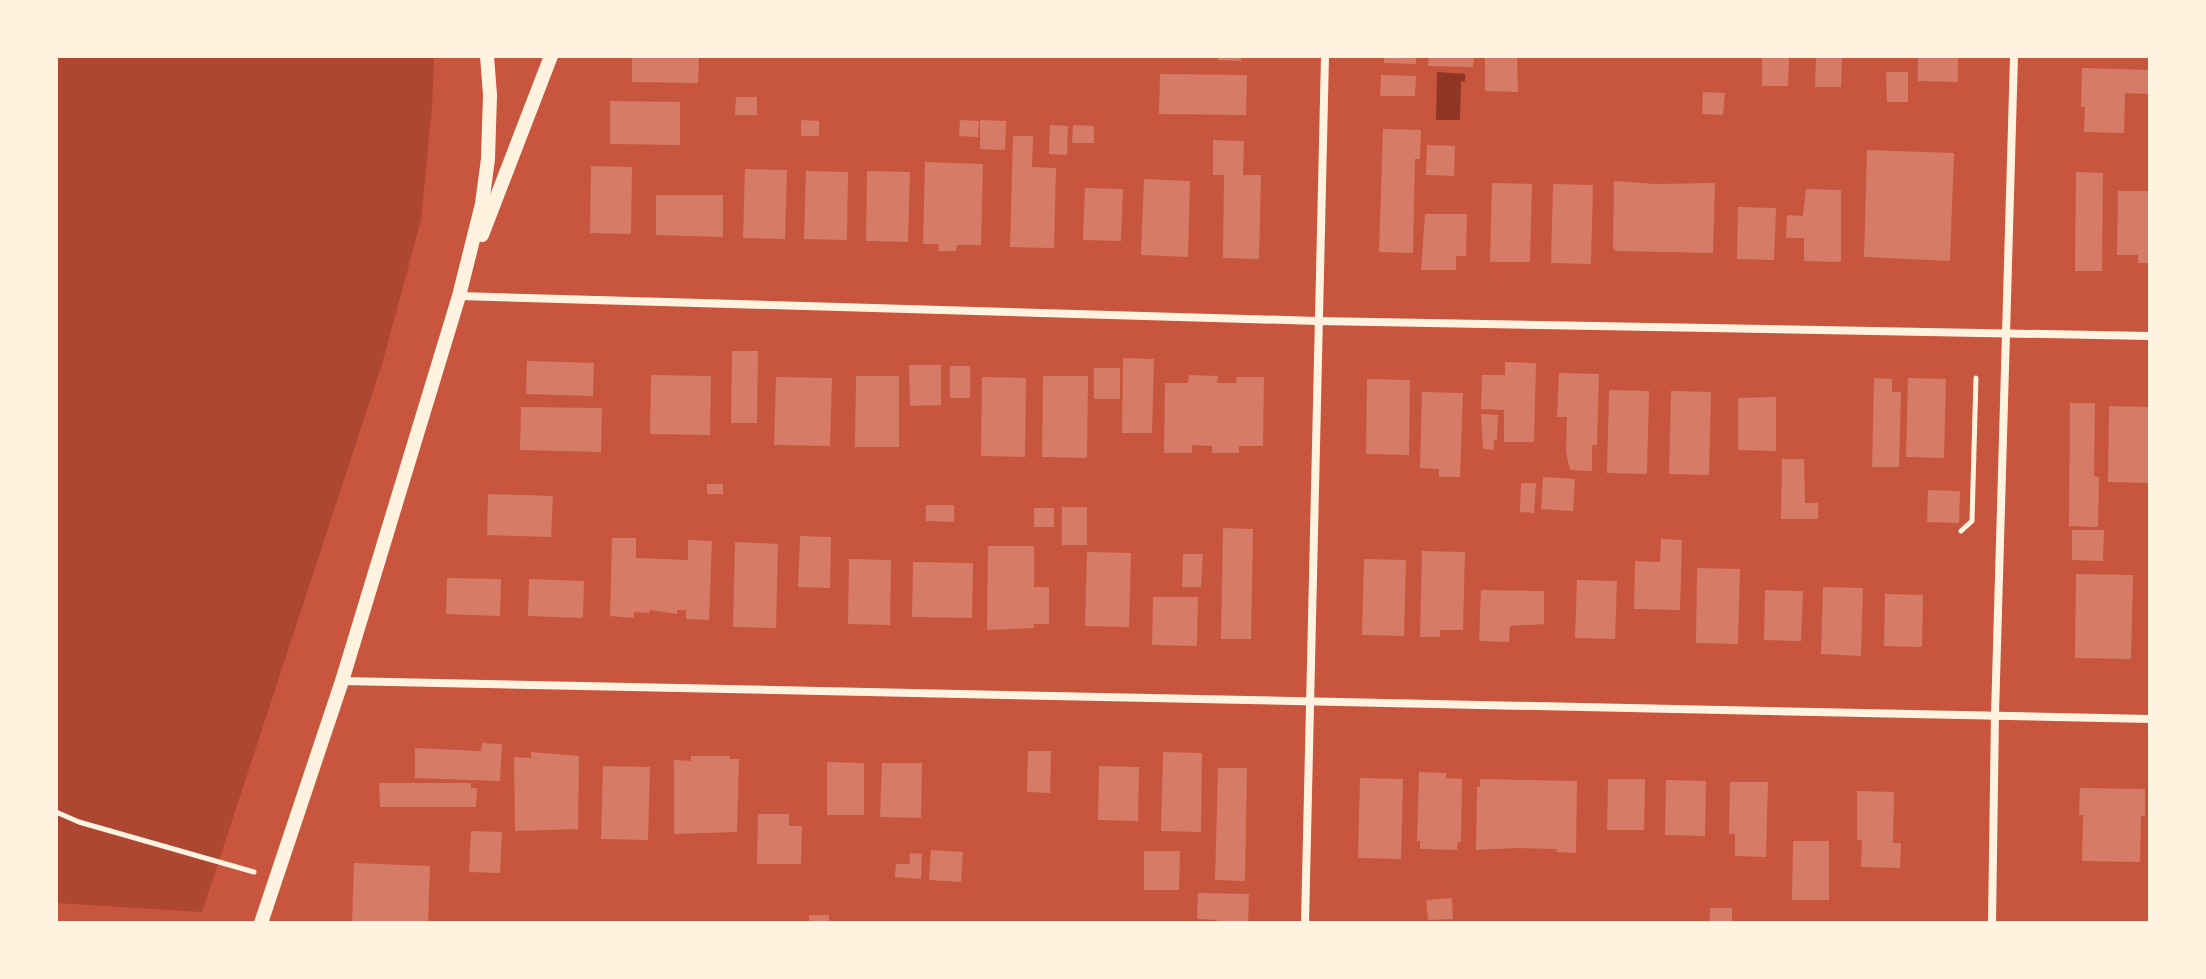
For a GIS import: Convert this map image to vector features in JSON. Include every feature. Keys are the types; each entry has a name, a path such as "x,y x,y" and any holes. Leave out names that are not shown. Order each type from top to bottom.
{"street":[{"path":"261,923 342,681 459,296 482,204 488,159 490,95 487,56"},
{"path":"459,296 551,56"},
{"path":"1305,923 1325,56"},
{"path":"1992,923 2014,56"},
{"path":"459,296 1318,321 2150,336"},
{"path":"342,681 2150,719"}],"path":[{"path":"1961,531 1972,521 1976,378"},
{"path":"56,812 79,822 275,879"}],"shaded area":[{"path":"56,56 434,56 421,220 382,364 202,912 56,903"},
{"path":"1437,72 1465,74 1465,81 1461,82 1460,120 1436,120"}],"building":[{"path":"632,56 699,56 698,83 632,82"},
{"path":"1218,56 1241,56 1241,61 1218,60"},
{"path":"1384,56 1416,56 1416,64 1384,63"},
{"path":"1429,56 1474,56 1473,67 1428,66"},
{"path":"1485,56 1517,56 1518,92 1485,91"},
{"path":"1762,56 1789,56 1788,86 1762,86"},
{"path":"1816,56 1842,56 1841,87 1815,87"},
{"path":"1918,56 1958,56 1958,82 1918,81"},
{"path":"2082,68 2150,70 2150,94 2125,93 2124,133 2084,132"},
{"path":"1886,72 1908,72 1908,102 1887,102"},
{"path":"1160,74 1247,75 1246,115 1159,114"},
{"path":"1381,75 1416,76 1415,96 1380,96"},
{"path":"1703,92 1725,93 1723,115 1702,114"},
{"path":"736,97 757,97 757,115 735,115"},
{"path":"610,101 680,102 680,145 610,144"},
{"path":"801,120 819,121 819,136 801,136"},
{"path":"960,120 979,121 978,137 959,136"},
{"path":"980,120 1006,121 1005,150 980,149"},
{"path":"1050,125 1068,126 1067,155 1049,154"},
{"path":"1073,125 1094,126 1094,143 1072,143"},
{"path":"1383,129 1421,130 1420,159 1415,159 1413,253 1379,252"},
{"path":"1013,136 1033,136 1032,167 1056,168 1054,248 1010,247"},
{"path":"1213,140 1244,141 1243,175 1261,175 1259,259 1223,258 1224,175 1213,175"},
{"path":"1427,145 1455,146 1454,176 1426,175"},
{"path":"1867,150 1954,153 1950,261 1864,257"},
{"path":"925,162 983,164 981,245 957,245 956,251 939,251 938,244 923,244"},
{"path":"591,166 632,167 631,234 590,233"},
{"path":"745,169 787,170 785,239 743,238"},
{"path":"806,171 848,172 847,240 804,239"},
{"path":"867,171 910,172 908,242 866,241"},
{"path":"2076,172 2103,173 2102,271 2075,271"},
{"path":"1144,179 1190,181 1188,257 1141,255"},
{"path":"1614,181 1715,183 1713,253 1616,251 1613,248"},
{"path":"1492,183 1532,184 1530,262 1490,262"},
{"path":"1553,184 1593,185 1591,264 1551,263"},
{"path":"1085,188 1123,189 1121,241 1083,240"},
{"path":"1806,189 1841,190 1841,262 1804,261 1804,238 1786,238 1787,215 1803,216"},
{"path":"2118,191 2150,191 2150,263 2138,263 2138,255 2117,255"},
{"path":"656,195 723,195 723,237 656,235"},
{"path":"1738,207 1776,208 1774,260 1737,259"},
{"path":"1425,214 1467,214 1466,256 1456,256 1456,270 1421,270"},
{"path":"732,351 758,351 757,423 731,423"},
{"path":"1123,358 1154,359 1152,433 1122,433"},
{"path":"527,361 594,363 593,396 526,394"},
{"path":"1505,362 1536,363 1534,442 1504,442 1504,410 1481,409 1482,375 1505,375"},
{"path":"909,365 941,365 941,405 910,406"},
{"path":"950,366 970,366 970,398 950,398"},
{"path":"1094,368 1120,368 1120,399 1094,399"},
{"path":"1559,373 1599,374 1597,445 1592,445 1592,471 1570,470 1566,452 1567,417 1557,417"},
{"path":"651,375 711,376 710,435 650,434"},
{"path":"1189,375 1218,376 1217,383 1236,383 1237,377 1264,377 1263,446 1239,446 1239,453 1212,453 1212,446 1192,445 1192,453 1164,453 1165,383 1188,383"},
{"path":"856,376 899,376 899,447 855,447"},
{"path":"1043,376 1088,376 1087,458 1042,457"},
{"path":"776,377 832,378 830,446 774,445"},
{"path":"982,377 1026,378 1025,457 981,456"},
{"path":"1874,378 1892,379 1892,392 1901,392 1899,467 1872,467"},
{"path":"1908,378 1946,379 1944,458 1906,457"},
{"path":"1367,379 1410,380 1409,455 1366,454"},
{"path":"1609,390 1649,391 1647,474 1607,473"},
{"path":"1671,391 1711,392 1709,475 1669,474"},
{"path":"1422,392 1463,393 1460,477 1439,477 1439,469 1420,468"},
{"path":"1776,397 1776,451 1738,450 1738,398"},
{"path":"2070,403 2095,403 2094,476 2099,477 2098,527 2069,526"},
{"path":"2109,406 2150,407 2150,483 2108,482"},
{"path":"521,407 602,408 601,452 520,450"},
{"path":"1481,414 1498,415 1494,450 1483,449"},
{"path":"1782,459 1804,459 1805,503 1818,503 1818,519 1781,519"},
{"path":"1543,477 1575,479 1573,511 1541,509"},
{"path":"1521,483 1536,483 1534,513 1520,512"},
{"path":"707,484 723,484 723,494 707,494"},
{"path":"1928,490 1960,491 1959,523 1927,522"},
{"path":"488,494 553,496 551,537 487,535"},
{"path":"926,505 954,505 954,522 926,521"},
{"path":"1062,507 1087,507 1087,545 1062,545"},
{"path":"1034,508 1054,508 1054,527 1034,527"},
{"path":"1223,528 1253,529 1251,639 1221,639"},
{"path":"2072,530 2104,530 2103,561 2072,560"},
{"path":"800,536 831,537 830,588 798,587"},
{"path":"612,538 636,538 636,558 688,560 688,540 712,541 709,620 686,619 686,610 677,610 677,614 650,610 649,613 634,612 634,618 610,616"},
{"path":"1661,539 1682,540 1680,610 1634,609 1635,561 1660,562"},
{"path":"735,542 778,544 776,628 733,627"},
{"path":"988,546 1034,546 1034,587 1049,587 1049,624 1034,624 1034,628 987,630"},
{"path":"1422,551 1465,552 1463,630 1440,630 1440,637 1420,637"},
{"path":"1087,552 1131,553 1129,627 1085,626"},
{"path":"1183,554 1203,554 1201,587 1182,587"},
{"path":"849,559 891,560 890,625 848,624"},
{"path":"1364,559 1406,560 1404,636 1362,635"},
{"path":"913,562 973,563 972,618 912,617"},
{"path":"1697,568 1740,569 1738,644 1696,643"},
{"path":"2076,574 2133,575 2131,659 2075,658"},
{"path":"447,578 501,579 500,616 446,614"},
{"path":"529,579 584,581 583,618 528,616"},
{"path":"1577,580 1617,581 1615,639 1575,638"},
{"path":"1823,587 1863,588 1861,656 1821,654"},
{"path":"1481,590 1544,591 1544,624 1510,626 1509,642 1479,641"},
{"path":"1765,590 1803,591 1801,641 1764,640"},
{"path":"1885,594 1923,595 1922,647 1884,646"},
{"path":"1153,597 1198,597 1197,646 1152,645"},
{"path":"482,743 502,744 500,781 415,778 415,748 481,751"},
{"path":"1028,751 1051,751 1050,793 1027,792"},
{"path":"531,752 579,756 578,829 515,831 514,757 531,758"},
{"path":"1163,752 1202,753 1201,832 1161,831"},
{"path":"691,756 730,756 730,759 739,759 737,832 674,834 674,760 691,761"},
{"path":"827,762 864,763 864,815 827,815"},
{"path":"882,763 922,763 921,818 880,817"},
{"path":"603,766 650,767 648,840 601,839"},
{"path":"1099,766 1139,767 1138,821 1098,820"},
{"path":"1218,768 1247,768 1245,881 1215,880"},
{"path":"1419,772 1446,773 1446,778 1462,779 1461,842 1458,842 1457,850 1420,849 1420,841 1417,841"},
{"path":"1360,778 1403,779 1401,859 1358,858"},
{"path":"1480,779 1577,781 1576,853 1557,852 1556,849 1476,850 1477,787 1480,787"},
{"path":"1608,779 1645,779 1644,830 1607,830"},
{"path":"1666,780 1706,781 1705,836 1665,835"},
{"path":"1730,782 1768,782 1766,857 1735,856 1735,834 1729,834"},
{"path":"379,783 471,783 471,788 477,788 476,807 380,807"},
{"path":"2080,788 2145,789 2140,862 2082,861"},
{"path":"1857,791 1894,792 1893,843 1901,843 1900,868 1861,867 1862,840 1857,840"},
{"path":"758,814 789,814 789,826 802,826 801,864 757,864"},
{"path":"471,831 502,832 500,873 469,872"},
{"path":"1793,841 1829,841 1829,900 1792,900"},
{"path":"931,850 963,852 961,882 929,880"},
{"path":"1144,851 1180,851 1179,890 1144,890"},
{"path":"910,853 922,854 921,879 895,877 896,864 910,864"},
{"path":"354,863 430,866 428,923 352,923"},
{"path":"1198,893 1249,894 1248,923 1216,923 1217,920 1197,919"},
{"path":"1452,898 1453,919 1428,920 1426,900"},
{"path":"1710,908 1732,908 1732,923 1710,923"},
{"path":"809,915 829,915 829,923 809,923"}]}
